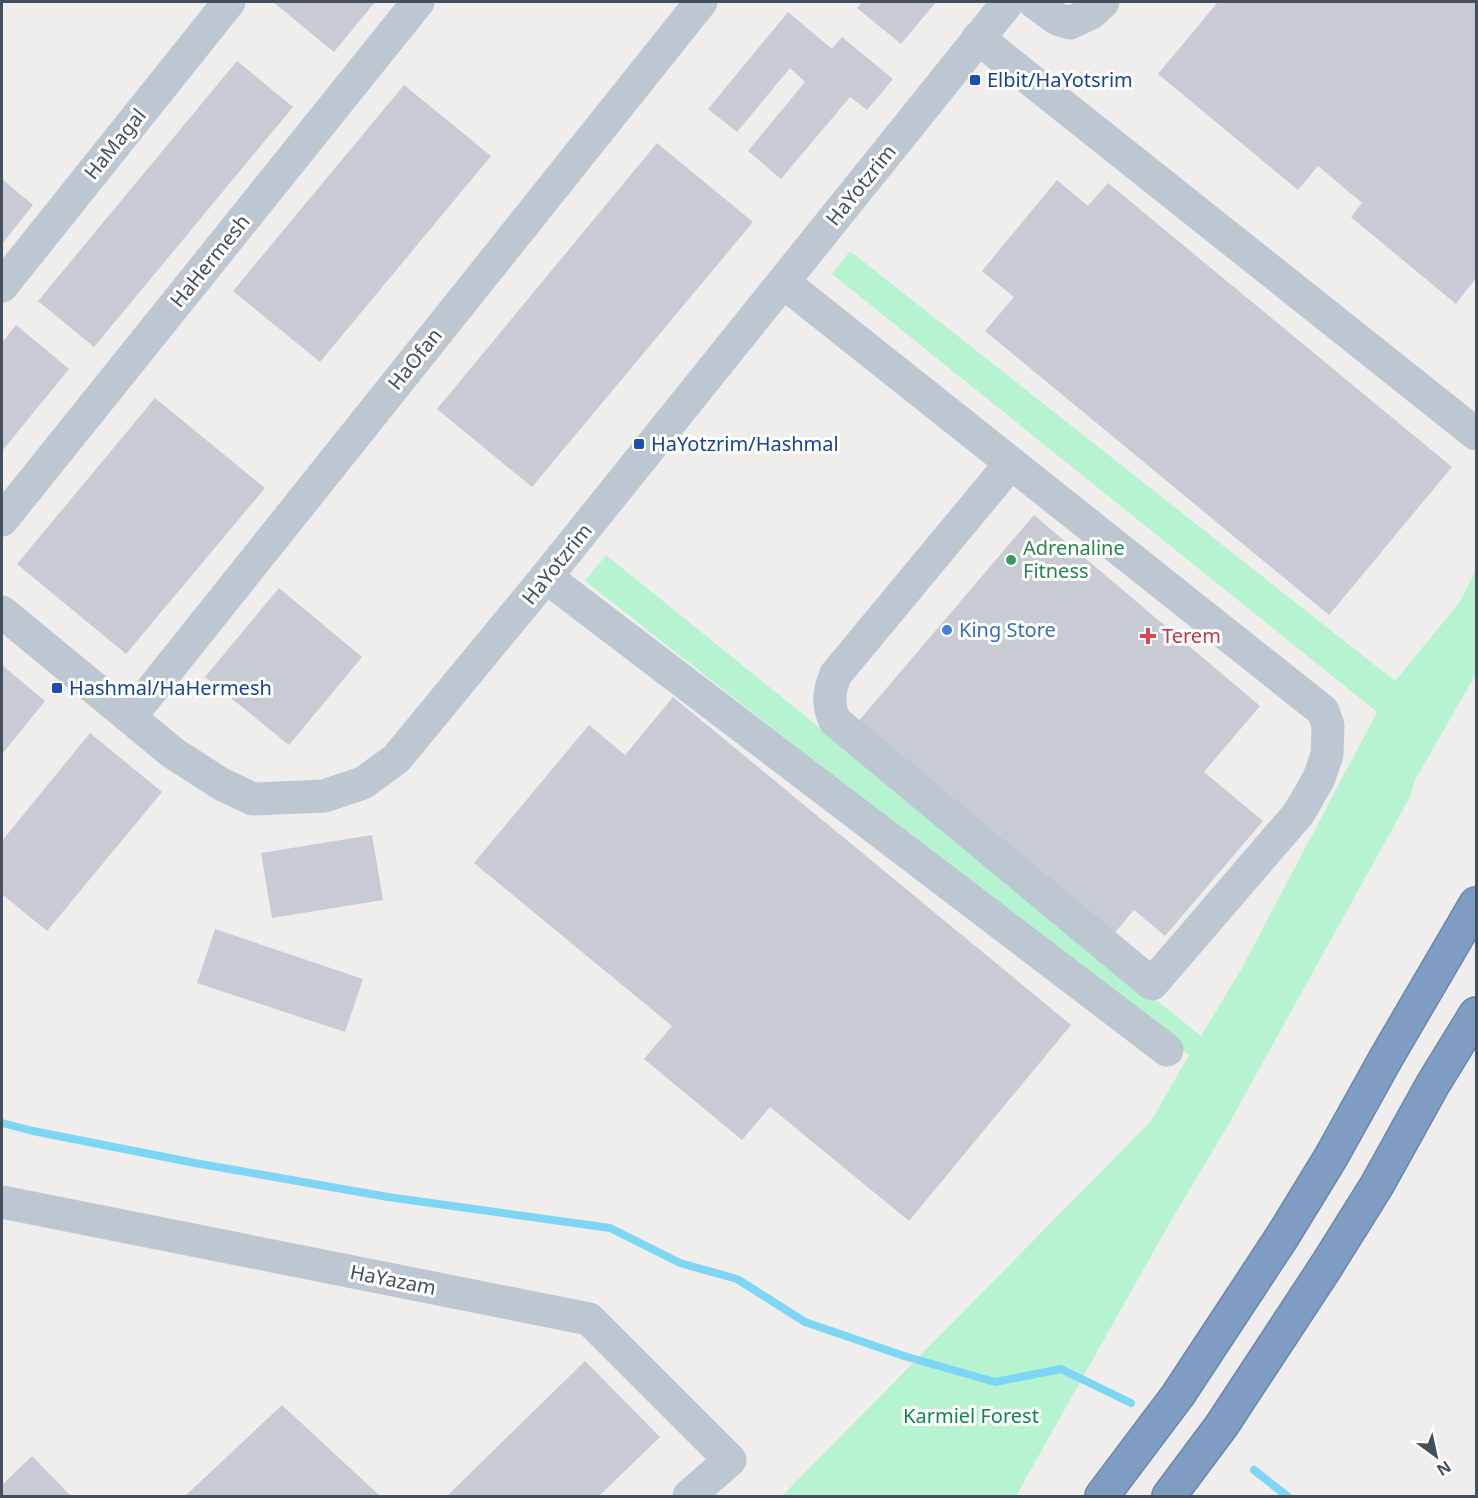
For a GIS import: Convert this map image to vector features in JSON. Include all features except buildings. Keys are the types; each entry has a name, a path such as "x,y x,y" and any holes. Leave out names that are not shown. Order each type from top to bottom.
{"highway":[{"path":"1102,1497 1178,1395 1282,1237 1331,1157 1476,904"},
{"path":"1169,1497 1222,1425 1327,1265 1377,1185 1433,1084 1476,1014"}],"street":[{"name":"HaMagal","path":"2,285 229,2"},
{"name":"HaHermesh","path":"2,520 418,2"},
{"name":"HaOfan","path":"130,717 701,2"},
{"name":"HaYotzrim","path":"2,612 173,753 221,784 253,799 324,796 363,783 396,759 546,577 1008,2"},
{"path":"1034,2 1057,19 1070,23 1091,13 1103,2"},
{"path":"978,38 1476,434"},
{"path":"783,282 1011,463 1323,711 1328,724 1327,755 1319,778 1299,813 1152,984 835,721 830,712 831,688 836,674 1011,463"},
{"path":"546,577 1167,1050"},
{"name":"HaYazam","path":"2,1202 589,1319 730,1460 689,1497"}],"green space":[{"name":"Karmiel Forest","path":"850,251 1395,681 1459,603 1476,570 1476,674 1415,780 1410,797 1227,1127 1169,1224 1016,1496 782,1496 1151,1121 1189,1055 585,581 606,555 1201,1036 1243,966 1377,712 832,274"}],"waterway":[{"path":"2,1123 195,1163 388,1197 610,1228 680,1263 737,1279 805,1322 904,1356 995,1382 1061,1369 1131,1403"},
{"path":"1254,1470 1287,1496"}],"place":[{"name":"Elbit/HaYotsrim","path":"975,80"},
{"name":"HaYotzrim/Hashmal","path":"639,444"},
{"name":"Adrenaline Fitness","path":"1011,560"},
{"name":"King Store","path":"947,630"},
{"name":"Terem","path":"1148,636"},
{"name":"Hashmal/HaHermesh","path":"57,688"}]}
